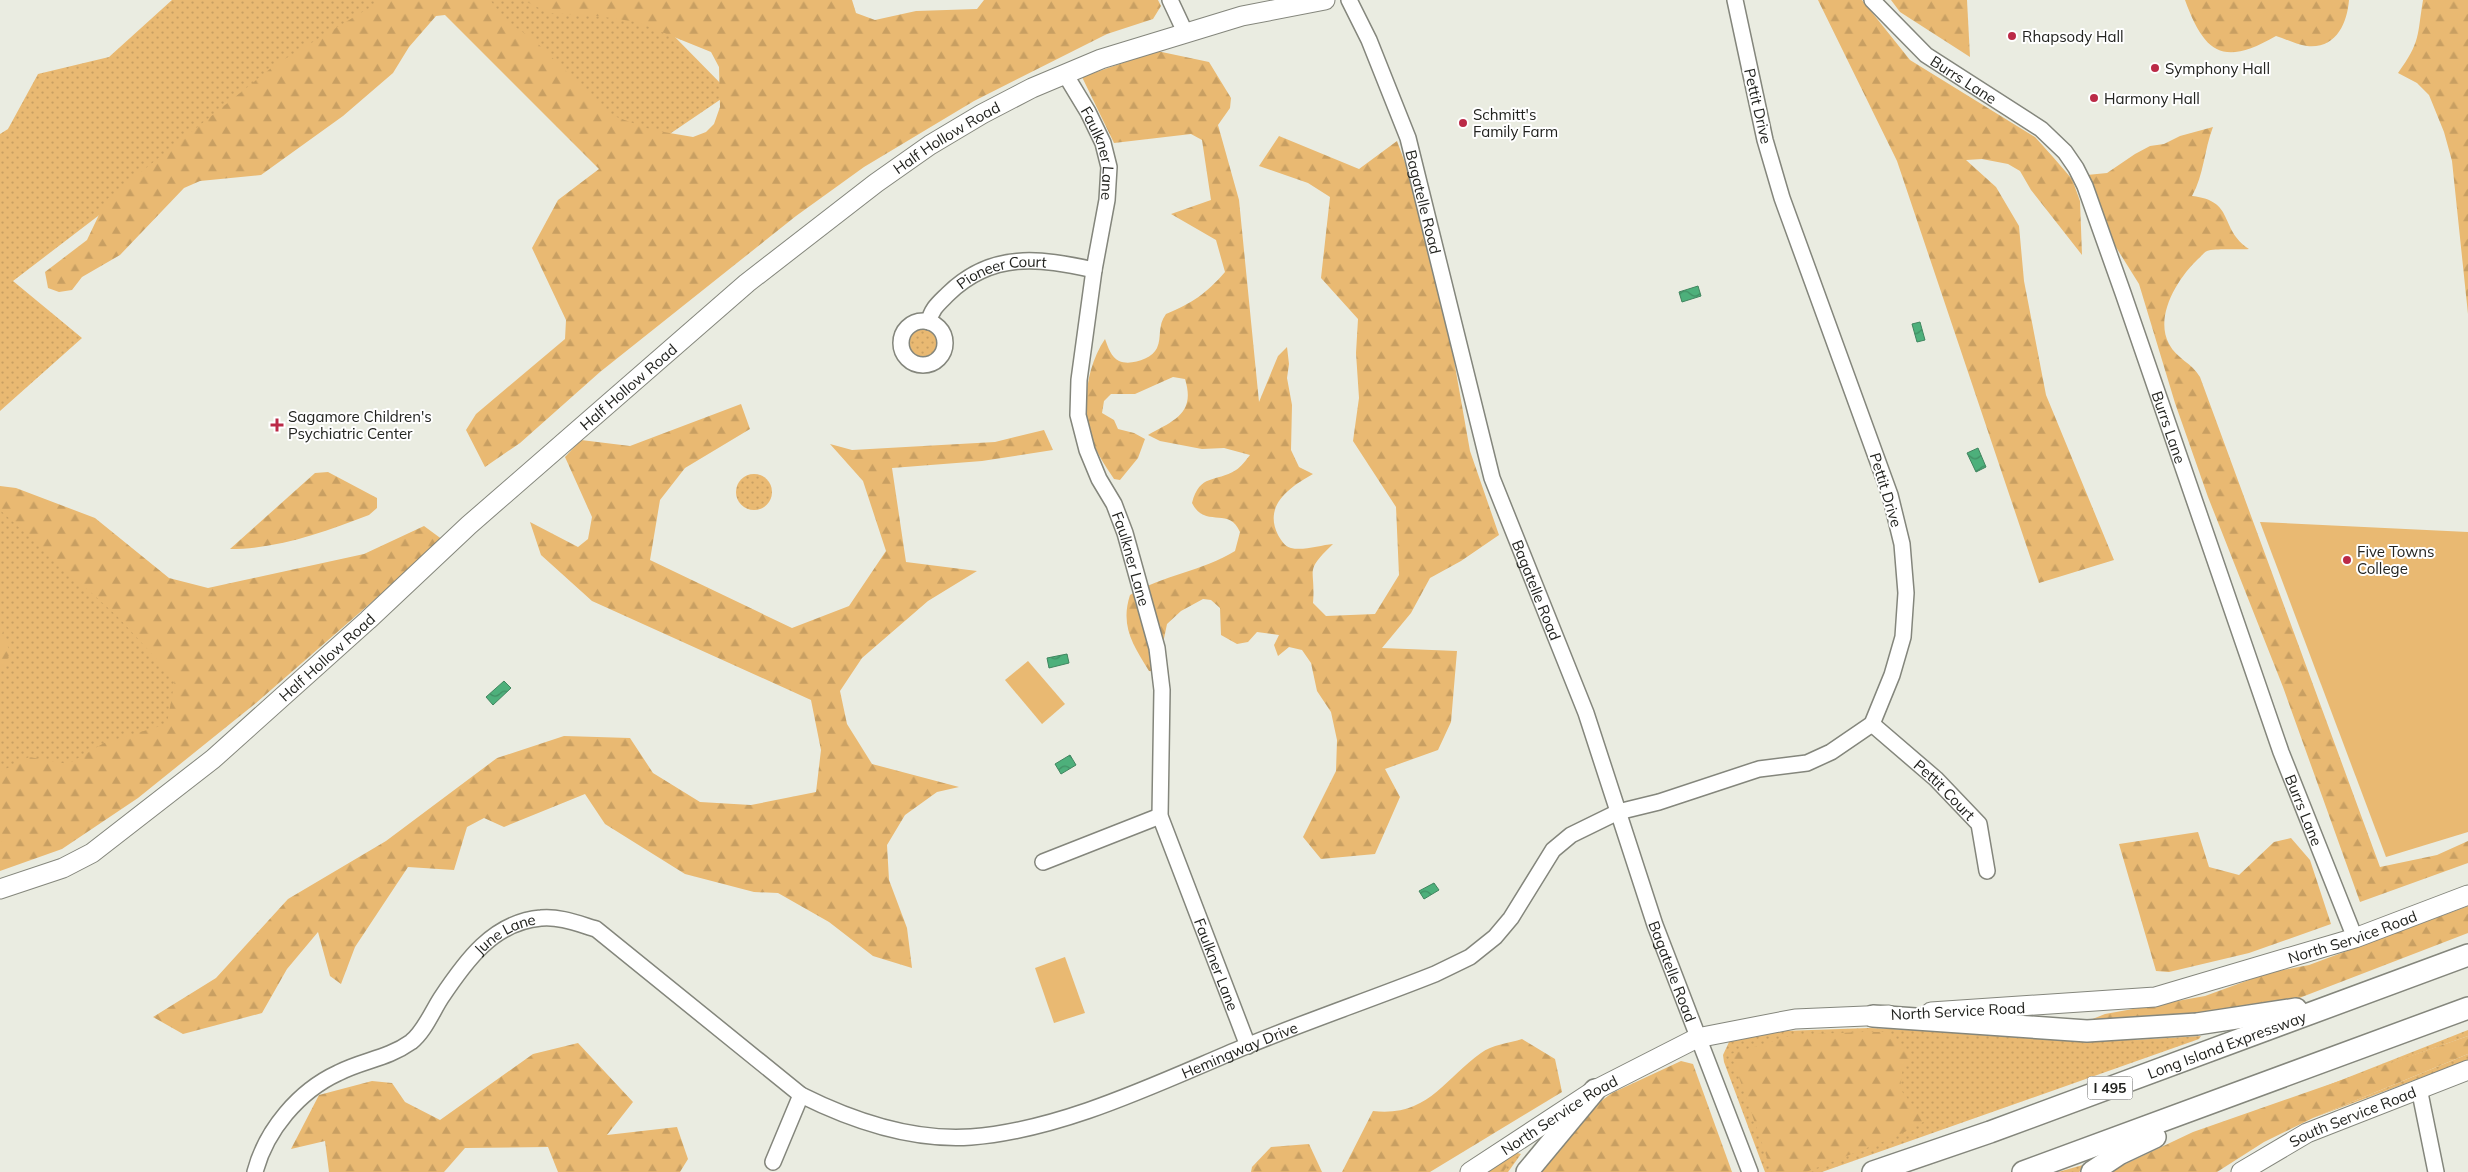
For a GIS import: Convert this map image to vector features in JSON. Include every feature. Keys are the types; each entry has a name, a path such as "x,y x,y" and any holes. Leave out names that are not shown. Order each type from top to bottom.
{"highway":[{"name":"Long Island Expressway","path":"1872,1172 1990,1132 2468,955"},
{"path":"1873,1016 2087,1031 2197,1024 2346,1000"},
{"path":"2023,1172 2468,1008"},
{"path":"2092,1172 2119,1154 2158,1135 2363,1047"},
{"path":"1527,1172 1595,1090"}],"main road":[{"name":"Half Hollow Road","path":"0,889 63,868 92,853 213,759 368,620 469,525 740,289 876,183 930,145 982,114 1101,59 1242,16 1325,0"},
{"name":"North Service Road","path":"1470,1172 1595,1090 1697,1038 1795,1019 1873,1016 2154,997 2355,938 2468,895"},
{"name":"South Service Road","path":"2241,1172 2307,1133 2468,1070"}],"street":[{"path":"1170,0 1185,32"},
{"name":"Bagatelle Road","path":"1350,0 1369,40 1408,138 1492,478 1586,713 1655,925 1697,1038 1750,1171"},
{"name":"Pettit Drive","path":"1735,0 1765,140 1777,181 1890,495 1902,544 1906,593 1903,637 1892,676 1872,724"},
{"name":"Burrs Lane","path":"1872,0 1926,55 2041,129 2065,152 2076,168 2085,186 2123,293 2281,752 2355,938"},
{"name":"Faulkner Lane","path":"1065,74 1099,135 1109,167 1107,200 1094,270 1079,380 1078,415 1087,450 1099,479 1114,504 1125,533 1157,648 1162,690 1160,816 1248,1046"},
{"name":"Pioneer Court","path":"929,322 934,308 952,290 985,268 1012,261 1038,260 1094,270"},
{"path":"1618,812 1659,802 1760,770 1807,763 1831,752 1872,724"},
{"name":"Pettit Court","path":"1872,724 1936,779 1979,824 1987,872"},
{"name":"Hemingway Drive","path":"800,1095 834,1112 867,1123 902,1132 937,1136 971,1137 1014,1131 1058,1120 1435,974 1470,957 1495,937 1511,918 1553,850 1571,835 1618,812"},
{"path":"1043,862 1160,816"},
{"name":"June Lane","path":"256,1172 258,1159 272,1131 314,1086 338,1072 394,1053 413,1040 470,956 488,939 513,925 541,918 568,920 596,929 800,1095"},
{"path":"2419,1088 2436,1172"},
{"path":"773,1162 800,1095"}],"green space":[{"path":"172,0 405,0 332,37 13,281 82,338 0,411 0,134 8,129 38,74 109,57"},
{"path":"382,0 490,0 506,21 533,39 611,115 652,130 693,137 706,132 714,124 720,107 719,67 711,52 637,22 598,16 549,13 523,0 852,0 856,13 875,20 916,11 977,9 984,0 1158,0 1161,6 1153,19 1107,34 974,101 864,167 796,216 600,372 520,443 485,467 466,430 476,414 565,339 566,320 532,248 558,200 599,169 445,15 436,16 409,47 393,73 343,116 261,175 200,181 184,188 120,255 82,277 72,290 59,292 48,288 45,272 87,240 106,200 275,65"},
{"path":"442,0 646,0 671,33 730,93 621,167"},
{"path":"1818,0 1862,0 1910,60 2035,137 2072,179 2080,201 2082,255 2031,190 2020,171 2008,164 1982,159 1966,160 1996,187 2019,226 2024,281 2046,395 2114,560 2039,583 1897,161"},
{"path":"1891,0 1967,0 1970,57 1900,12"},
{"path":"2185,0 2349,0 2346,18 2342,26 2333,39 2326,43 2317,46 2307,46 2276,36 2243,51 2230,52 2218,50 2200,33"},
{"path":"2423,0 2468,0 2468,314 2452,161 2444,132 2429,95 2417,83 2398,73 2411,53 2417,38"},
{"path":"1157,51 1209,62 1231,98 1230,108 1218,125 1239,200 1259,402 1278,356 1287,347 1289,364 1287,378 1292,405 1291,450 1299,467 1313,474 1281,498 1276,506 1274,524 1280,539 1289,547 1301,549 1333,544 1318,560 1313,571 1313,603 1326,616 1375,614 1399,575 1396,507 1353,441 1359,398 1356,353 1358,319 1321,278 1330,197 1308,183 1259,166 1279,136 1359,169 1397,141 1432,236 1470,451 1499,535 1461,561 1430,578 1411,613 1382,648 1457,651 1451,722 1438,750 1385,769 1400,797 1375,854 1321,859 1303,837 1336,771 1337,740 1331,712 1317,691 1311,663 1302,650 1289,647 1278,656 1274,645 1279,635 1257,632 1248,642 1237,644 1221,635 1220,608 1211,600 1203,599 1181,611 1167,624 1162,648 1169,673 1149,671 1133,644 1127,626 1126,616 1130,595 1156,582 1210,564 1235,551 1240,532 1235,524 1223,518 1203,515 1197,511 1192,503 1199,487 1209,480 1236,470 1250,455 1224,448 1202,449 1160,441 1148,435 1174,420 1185,408 1188,391 1185,379 1173,377 1135,394 1111,394 1104,401 1102,413 1114,420 1118,429 1134,433 1145,439 1138,458 1120,480 1114,479 1107,468 1096,450 1089,431 1086,407 1088,383 1094,360 1105,339 1112,354 1119,361 1129,363 1146,358 1157,348 1163,318 1166,314 1198,297 1225,272 1216,240 1171,214 1211,200 1202,140 1191,134 1114,143 1082,77"},
{"path":"2213,127 2199,180 2192,196 2215,203 2221,209 2233,233 2249,249 2207,251 2190,267 2170,298 2164,322 2165,333 2172,349 2200,377 2380,867 2437,855 2468,841 2468,863 2360,902 2283,687 2208,497 2175,403 2139,284 2114,244 2087,175 2107,173 2150,146 2164,144 2180,136"},
{"path":"923,323 937,329 943,343 937,357 923,363 909,357 903,343 909,329"},
{"path":"741,404 750,429 685,468 660,500 650,560 792,628 849,606 886,551 863,481 830,444 852,450 995,442 1044,430 1053,450 982,461 892,468 906,562 977,571 928,601 862,658 840,691 847,724 872,764 959,787 937,792 905,815 887,845 889,880 907,928 912,968 873,956 829,922 778,893 754,892 685,874 605,824 585,794 504,827 484,818 467,827 454,870 408,867 355,947 341,984 330,976 318,932 287,969 262,1013 183,1034 153,1017 216,978 288,899 386,841 497,758 564,736 630,738 653,773 700,802 751,805 816,792 821,750 811,700 592,601 541,555 530,522 578,547 588,539 592,517 565,457 581,440 630,446"},
{"path":"328,472 377,498 377,508 369,515 301,538 266,546 230,549 315,473"},
{"path":"754,474 766,480 772,492 766,504 754,510 742,504 736,492 742,480"},
{"path":"0,486 16,488 95,518 169,578 208,588 364,554 424,526 443,540 256,703 138,798 62,849 0,871 0,842 2,841 0,837 0,772 29,757 68,764 104,743 167,724 175,679 117,616 0,510"},
{"path":"0,490 232,710 0,866"},
{"path":"2260,522 2468,532 2468,832 2386,857"},
{"path":"0,623 10,653 3,668 0,668"},
{"path":"1028,661 1065,704 1042,724 1005,680"},
{"path":"2198,832 2209,867 2239,875 2274,842 2291,838 2310,860 2331,924 2249,953 2169,972 2156,971 2119,844"},
{"path":"2468,906 2468,933 2294,1000 2163,1023 2090,1020 2105,1014 2205,996 2268,973 2309,965"},
{"path":"1065,957 1085,1013 1054,1023 1035,968"},
{"path":"1869,1028 2133,1040 2201,1036 2199,1039 1822,1172 1765,1172 1724,1062 1723,1055 1729,1042 1783,1031"},
{"path":"2468,1030 2468,1036 2316,1090"},
{"path":"1885,1032 1917,1058 1903,1066 1900,1089 1925,1121 1897,1136 1806,1172 1772,1172 1731,1054 1793,1035"},
{"path":"2468,1036 2468,1054 2313,1118 2264,1142 2217,1172 2113,1172 2117,1168 2193,1132"},
{"path":"1522,1039 1555,1059 1562,1092 1430,1172 1342,1172 1373,1111 1392,1111 1408,1108 1421,1102 1445,1085 1485,1050"},
{"path":"578,1043 633,1102 607,1135 677,1127 688,1159 680,1172 558,1172 548,1147 465,1148 444,1172 329,1172 325,1141 291,1149 319,1095 372,1081 392,1083 405,1102 440,1120 533,1054"},
{"path":"2468,1054 2468,1060 2313,1118"},
{"path":"1681,1061 1693,1064 1732,1172 1539,1172 1581,1116 1612,1093"},
{"path":"1309,1144 1322,1172 1251,1172 1252,1167 1271,1147"},
{"path":"1514,1152 1521,1154 1508,1172 1482,1172"},
{"path":"1517,1152 1503,1172 1488,1172"},
{"path":"2090,1163 2079,1172 2058,1172"}],"water":[{"path":"1698,286 1701,296 1682,302 1679,292"},
{"path":"1920,322 1925,340 1917,342 1912,324"},
{"path":"1978,448 1986,467 1976,472 1967,453"},
{"path":"1067,654 1069,663 1049,668 1047,658"},
{"path":"504,681 511,688 493,705 486,697"},
{"path":"1070,755 1076,765 1061,774 1055,764"},
{"path":"1434,883 1439,890 1424,899 1419,891"}],"place":[{"name":"Rhapsody Hall","path":"2012,36"},
{"name":"Symphony Hall","path":"2155,68"},
{"name":"Harmony Hall","path":"2094,98"},
{"name":"Schmitt's Family Farm","path":"1463,123"},
{"name":"Sagamore Children's Psychiatric Center","path":"277,425"},
{"name":"Five Towns College","path":"2347,560"}]}
